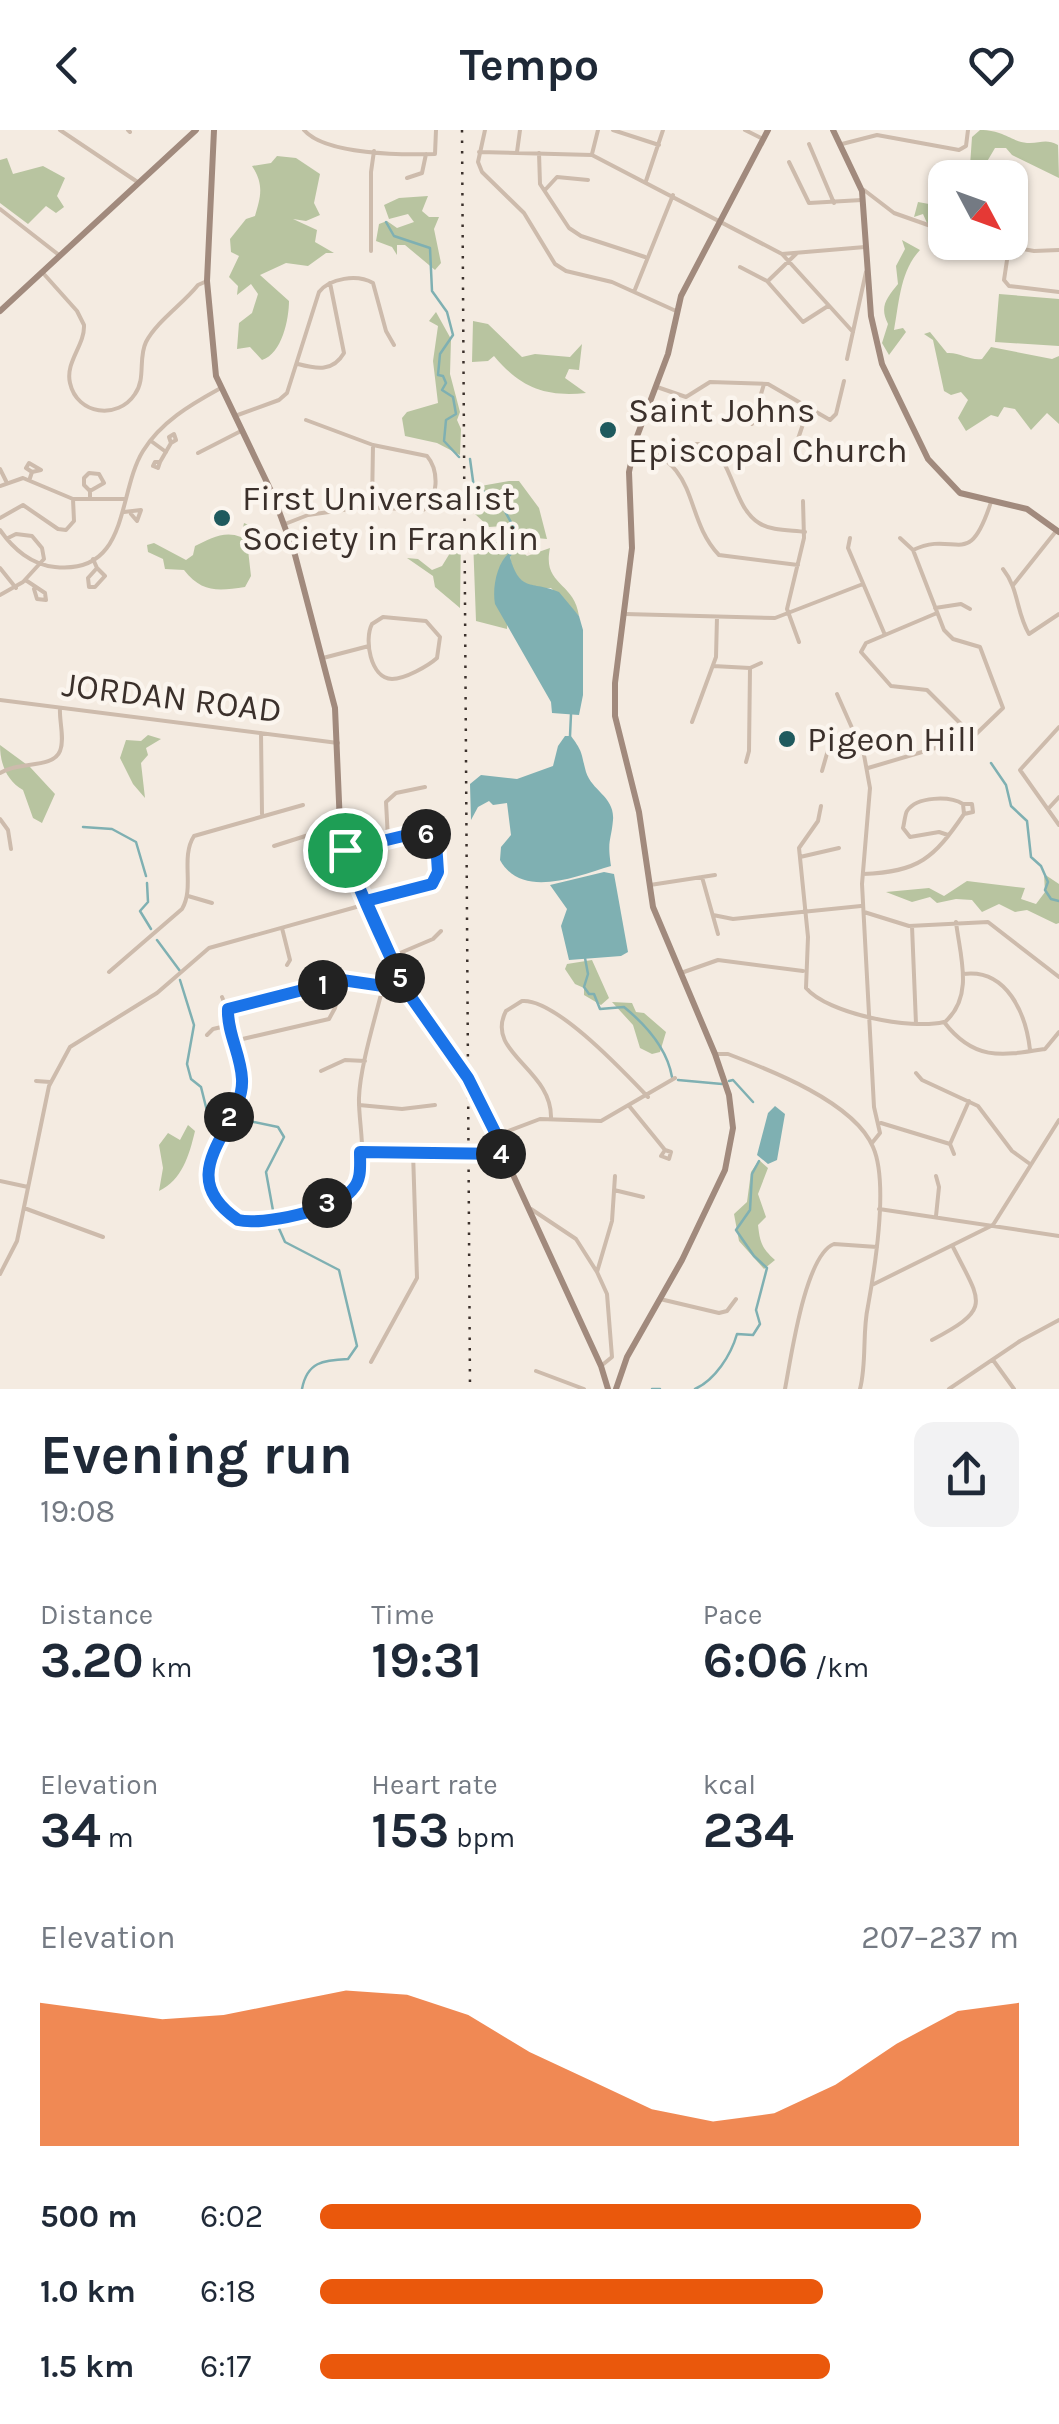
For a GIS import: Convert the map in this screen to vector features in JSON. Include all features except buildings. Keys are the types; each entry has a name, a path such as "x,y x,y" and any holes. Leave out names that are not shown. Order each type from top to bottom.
{"main road":[{"path":"0,312 196,130"},
{"path":"214,130 207,281 210,338 220,389 285,524 322,658 335,708 340,825 345,850 406,990 460,1066 498,1136 612,1386 696,1234 728,1160 731,1104 716,1054 658,922 639,812 614,705 632,548 629,472 634,446 668,354 676,310 768,130"},
{"path":"832,130 861,187 871,316 880,358 928,459 960,493 1027,509 1058,531"}],"street":[{"path":"60,130 140,184"},
{"path":"304,130 315,140 374,151 426,154 435,154 436,130"},
{"path":"485,130 480,152 483,174 524,213 555,264 676,310"},
{"path":"516,152 520,130"},
{"path":"592,154 598,130"},
{"path":"613,130 659,146"},
{"path":"646,182 664,130"},
{"path":"745,130 763,139"},
{"path":"898,138 900,130"},
{"path":"840,145 870,135 959,150 966,146 968,130"},
{"path":"809,144 834,203"},
{"path":"371,251 374,151"},
{"path":"480,152 592,154 782,254 853,332"},
{"path":"538,153 539,181 569,228 581,236 646,258"},
{"path":"407,178 422,174 426,154"},
{"path":"788,162 807,202 863,200"},
{"path":"544,190 557,177 588,180"},
{"path":"861,187 894,212 928,225"},
{"path":"634,292 673,195"},
{"path":"0,209 61,256"},
{"path":"782,254 868,247"},
{"path":"1028,248 1059,250"},
{"path":"767,281 797,252"},
{"path":"1006,260 1004,280 1009,286 1059,292"},
{"path":"740,267 767,281 803,322 828,306"},
{"path":"847,359 869,269"},
{"path":"43,273 84,325 71,363 71,388 86,406 105,411 122,407 135,395 147,340 198,285 207,281"},
{"path":"232,416 282,398 318,292 330,282 362,278 373,283 386,331 394,345"},
{"path":"296,364 327,368 344,353 330,282"},
{"path":"657,388 686,396 713,382 776,386 823,418 833,418 844,382"},
{"path":"752,424 764,384"},
{"path":"0,530 41,565 63,568 93,559 115,538 134,470 151,441 174,416 220,389"},
{"path":"795,448 808,409"},
{"path":"285,524 308,514 372,507 423,510 433,501 434,469 426,456 373,445 306,420"},
{"path":"198,453 240,431"},
{"path":"151,441 166,452"},
{"path":"160,462 171,443"},
{"path":"669,462 696,444 708,444 720,455 754,520 767,527 805,532"},
{"path":"372,507 373,445"},
{"path":"634,446 658,452 669,462 692,495 699,522 719,555 798,566"},
{"path":"0,469 6,480"},
{"path":"0,486 6,480 31,476 73,499 126,499"},
{"path":"90,491 90,498"},
{"path":"0,518 22,505 58,529 66,530 74,521 73,499"},
{"path":"799,642 788,609 805,532 802,501"},
{"path":"913,550 974,541 991,502"},
{"path":"124,512 132,514"},
{"path":"1014,584 1058,531"},
{"path":"0,594 26,580 41,565 44,551 32,536 16,534 6,539"},
{"path":"850,538 848,548 885,634"},
{"path":"868,768 973,737 999,714 1002,699 980,647 950,638 913,550 900,538"},
{"path":"93,559 97,568"},
{"path":"0,568 16,588"},
{"path":"1003,569 1014,584 1028,634 1059,614"},
{"path":"26,580 34,589"},
{"path":"625,614 768,618 790,614 862,584"},
{"path":"851,648 861,649 936,610 961,604 970,609"},
{"path":"692,722 714,666 717,616"},
{"path":"383,617 402,617 426,620 440,637 442,648 432,662 391,679 375,668 369,646 367,633 372,624 383,617"},
{"path":"322,658 369,646"},
{"path":"861,649 888,684 927,690 973,737"},
{"path":"714,666 750,668 761,663"},
{"path":"746,762 750,668"},
{"path":"838,694 868,768 870,818 863,908 880,1135 872,1144"},
{"name":"JORDAN ROAD","path":"0,700 338,743"},
{"path":"0,773 14,765 55,758 61,748 60,708"},
{"path":"1059,727 1020,768 1059,825"},
{"path":"261,733 262,814"},
{"path":"822,772 828,750 857,736"},
{"path":"388,839 386,802 396,794 425,786"},
{"path":"950,836 939,832 910,837 903,828 905,814 914,806 944,797 969,803 974,809 964,814"},
{"path":"1048,809 1059,797"},
{"path":"863,874 892,872 930,858 964,814 963,804"},
{"path":"108,972 176,916 188,896 191,840 200,832 303,805"},
{"path":"821,806 818,821 799,846 808,950 805,985 815,997 893,1023 944,1022 982,1054 1047,1048 1059,1032"},
{"path":"0,819 8,830 10,849"},
{"path":"274,846 340,825"},
{"path":"0,1274 17,1240 50,1082 72,1045 166,988 209,948 425,888 438,875 438,849 432,837 420,832 345,850"},
{"path":"799,857 839,848"},
{"path":"649,885 715,875"},
{"path":"702,876 718,934"},
{"path":"188,896 212,902"},
{"path":"713,914 733,918 806,909 863,908 912,926 988,922 1059,977"},
{"path":"944,1022 961,1002 963,974 956,922"},
{"path":"912,926 916,1024"},
{"path":"282,928 290,960 287,965"},
{"path":"222,997 228,1009 241,1089 210,1166 213,1196 225,1211 252,1223 272,1222 345,1197 355,1188 360,1176 359,1105 383,986 392,960 441,931"},
{"path":"680,973 718,960 805,972"},
{"path":"963,974 985,975 1011,995 1024,1018 1030,1051"},
{"path":"228,1009 341,981 383,986"},
{"path":"234,1042 329,1018 336,1008 341,981"},
{"path":"551,1119 549,1100 538,1079 508,1049 501,1034 506,1012 522,1001 543,1005 607,1056 648,1097"},
{"path":"207,1036 213,1029 230,1025"},
{"path":"716,1054 728,1054 801,1082 864,1132 872,1144 877,1160 877,1247 860,1389"},
{"path":"321,1071 345,1060 366,1061"},
{"path":"916,1073 922,1080 969,1101 988,1115 1012,1150 1030,1164"},
{"path":"498,1136 529,1121 601,1121 648,1097 674,1078"},
{"path":"36,1081 50,1082"},
{"path":"950,1144 969,1101"},
{"path":"359,1105 402,1109 435,1104"},
{"path":"630,1107 665,1150"},
{"path":"872,1284 953,1248 993,1225 1059,1120"},
{"path":"878,1122 934,1136 950,1144 954,1154"},
{"path":"360,1152 506,1154"},
{"path":"371,1362 418,1274 413,1152"},
{"path":"598,1272 612,1220 614,1176"},
{"path":"936,1176 936,1216"},
{"path":"0,1181 28,1188"},
{"path":"614,1190 642,1196"},
{"path":"24,1208 104,1237"},
{"path":"530,1208 576,1238 608,1294 612,1357 601,1366"},
{"path":"878,1209 1059,1236"},
{"path":"786,1389 792,1346 818,1256 837,1243 877,1247"},
{"path":"932,1340 967,1321 976,1310 976,1292 953,1248"},
{"path":"660,1299 719,1313 727,1311 736,1300"},
{"path":"950,1389 1059,1320"},
{"path":"993,1360 1014,1389"},
{"path":"536,1371 584,1389"}],"green space":[{"path":"980,130 1021,142 1058,145 1059,178 1012,155 1006,148 995,148 988,160 970,160 972,137"},
{"path":"277,156 296,158 320,174 314,203 320,215 306,221 293,219 317,230 315,242 334,253 326,253 308,266 286,263 260,275 289,301 279,343 262,360 250,347 237,349 239,323 252,313 258,294 251,284 237,295 238,286 229,277 239,256 231,252 230,239 246,219 255,216 260,190 252,166 271,163"},
{"path":"7,158 13,174 43,166 65,178 57,196 64,207 56,213 46,206 28,224 0,203 0,160"},
{"path":"428,196 422,211 429,217 439,217 434,229 441,263 435,270 405,245 397,245 397,255 392,247 376,241 379,224 387,221 397,228 414,222 408,214 389,219 384,205 399,198"},
{"path":"918,202 928,204 928,224 923,214 914,217"},
{"path":"902,240 920,250 908,268 899,299 894,330 903,328 906,332 889,355 882,343 888,324 884,307 898,284 896,266 905,249"},
{"path":"999,294 1059,299 1059,346 995,342"},
{"path":"436,312 451,339 450,374 460,412 460,455 437,443 405,436 402,418 407,412 438,403 433,361 438,326 429,321"},
{"path":"473,321 488,324 522,357 570,357 582,344 579,370 569,369 565,378 586,393 535,388 514,376 494,356 488,361 472,362"},
{"path":"930,332 947,353 973,359 982,359 991,347 1052,359 1059,356 1059,424 1047,413 1031,430 1015,409 1004,407 998,417 991,415 966,431 958,418 968,400 961,392 951,395 944,391 933,340 924,334"},
{"path":"519,481 539,508 547,539 515,536 503,526 489,527 475,514 475,487"},
{"path":"244,523 253,527 254,533 247,541 251,576 245,587 204,587 184,570 165,569 163,559 148,552 147,545 154,543 186,560 193,555 195,546 212,538 229,534 241,537"},
{"path":"461,529 460,608 435,587 433,576 407,558 418,559 432,570 442,566 450,553 445,546"},
{"path":"483,531 491,531 495,542 513,543 527,556 550,548 550,570 571,596 579,616 551,588 523,582 514,572 510,556 507,629 476,621 473,539"},
{"path":"148,735 161,739 146,748 148,755 141,763 145,798 120,758 126,740 141,741"},
{"path":"0,745 30,767 55,794 42,823 33,818 23,790 5,771"},
{"path":"1044,874 1059,884 1056,924 1027,910 1015,912 999,904 982,912 972,900 937,903 930,897 912,902 886,892 929,888 944,896 967,881 1025,888 1021,899 1036,904 1045,892"},
{"path":"592,960 609,998 601,1005 584,995 584,988 575,984 565,969 567,964"},
{"path":"612,1002 632,1003 636,1012 644,1013 666,1032 660,1052 652,1054 640,1048 633,1025"},
{"path":"188,1125 195,1131 187,1158 179,1174 159,1191 163,1168 159,1145 168,1133 180,1140"},
{"path":"759,1160 768,1168 758,1194 766,1217 758,1225 762,1245 775,1260 764,1269 739,1241 734,1214 747,1202 751,1172"}],"water":[{"path":"509,553 522,580 559,592 579,616 583,630 583,695 579,715 552,713 551,702 495,604 496,576"},
{"path":"565,736 575,741 589,779 613,812 611,866 551,882 522,879 500,860 501,847 511,835 507,803 493,805 489,801 478,807 471,820 470,784 481,775 517,779 553,766"},
{"path":"604,872 614,874 628,952 621,956 569,960 561,926 567,909 550,885"},
{"path":"775,1106 785,1114 777,1160 768,1164 757,1155 768,1113"}],"waterway":[{"path":"386,222 394,236 430,248 432,291 447,312 453,335 440,354 438,375 446,383 442,390 453,397 456,414 446,420 444,441 459,457"},
{"path":"470,459 474,488 497,497 517,533 510,555"},
{"path":"570,736 571,714"},
{"path":"991,763 1006,785 1011,806 1027,821 1031,857 1041,866 1048,882 1045,890 1051,899 1059,901"},
{"path":"83,827 112,829 136,842 146,876"},
{"path":"147,883 148,902 140,911 151,929"},
{"path":"157,940 180,971"},
{"path":"585,958 588,974 584,987 589,994 594,994 600,1009 624,1007 640,1021 660,1047 672,1077"},
{"path":"180,980 194,1025 187,1064 191,1079 201,1087 207,1111 222,1121"},
{"path":"678,1080 722,1084"},
{"path":"729,1081 733,1080 753,1102"},
{"path":"231,1122 244,1120 278,1127 284,1137 266,1172 274,1216"},
{"path":"695,1389 721,1366 737,1334 753,1335 760,1324 756,1310 767,1268 736,1230 750,1210 752,1174 759,1161"},
{"path":"277,1224 285,1242 339,1270 357,1346 348,1359 317,1364 308,1373 302,1389"},
{"path":"652,1389 660,1389"}],"railway":[{"path":"462,130 470,1389"}],"place":[{"name":"Saint Johns Episcopal Church","path":"608,430"},
{"name":"First Universalist Society in Franklin","path":"222,518"},
{"name":"Pigeon Hill","path":"787,739"}],"route":[{"path":"420,832 436,842 438,872 432,884 366,901 406,990 468,1078 506,1154 360,1152 360,1176 345,1197 272,1222 238,1220 213,1196 209,1182 216,1147 243,1081 228,1009 342,980 383,986 387,970 390,966 393,963 378,930 358,883 345,850 420,832"}]}
